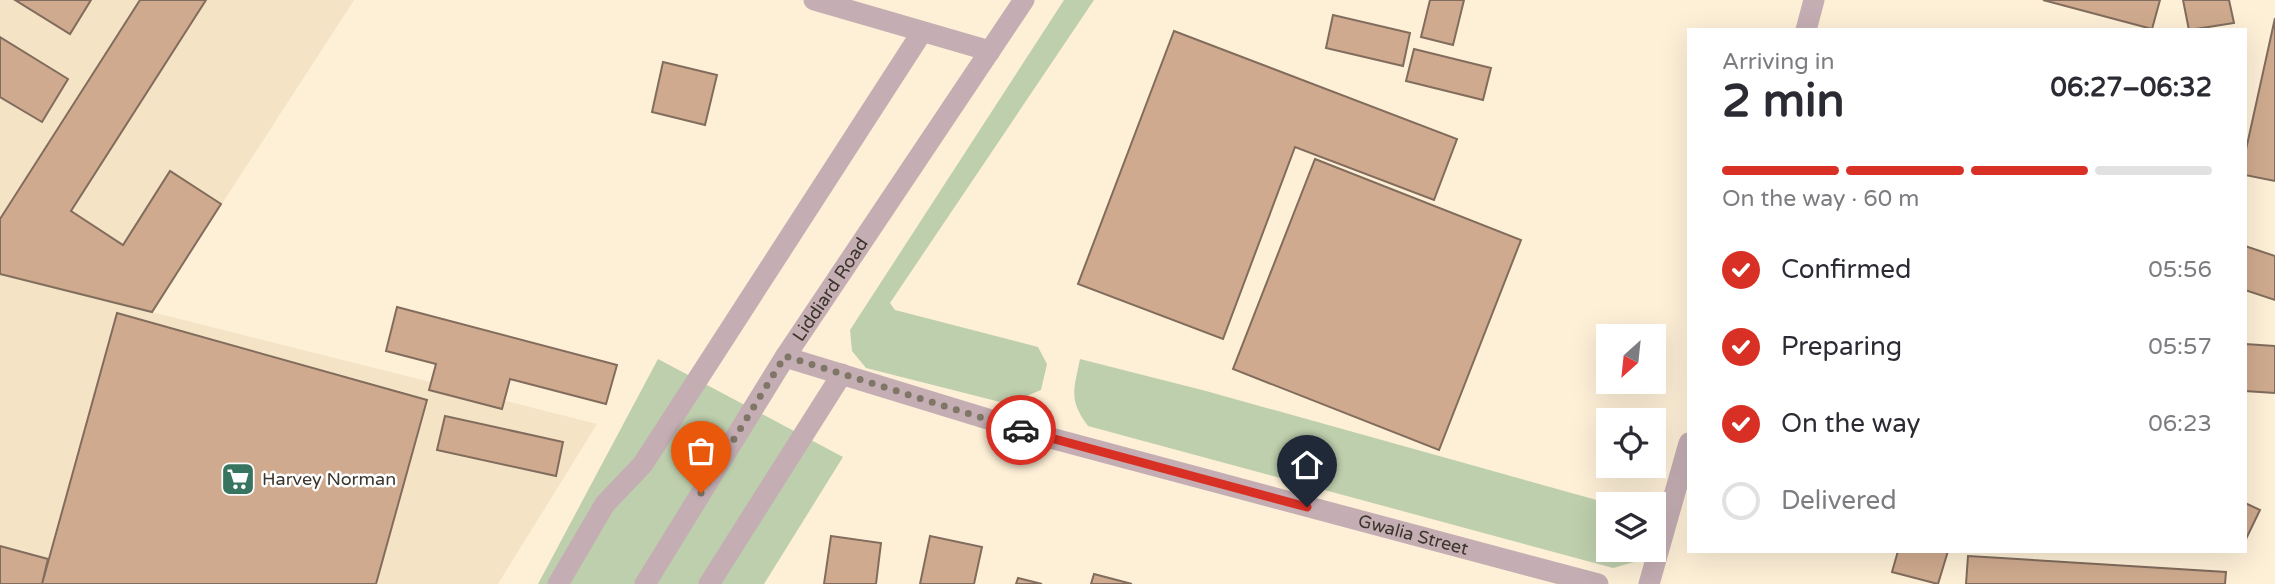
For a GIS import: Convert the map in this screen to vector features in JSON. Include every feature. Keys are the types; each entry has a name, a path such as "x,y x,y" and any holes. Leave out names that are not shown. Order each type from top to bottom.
{"street":[{"path":"814,0 990,51"},
{"name":"Liddiard Road","path":"645,584 785,356 1024,0"},
{"path":"1807,28 1814,0"},
{"path":"558,584 605,504 643,464 922,32"},
{"name":"Gwalia Street","path":"785,356 1044,436 1598,584"},
{"path":"709,584 842,374"},
{"path":"1649,584 1687,450"}],"shaded area":[{"path":"0,0 354,0 152,312 597,424 498,584 0,584"}],"green space":[{"path":"1064,0 1094,0 890,303 895,310 1038,347 1047,364 1041,390 1008,404 866,368 852,351 850,330"},
{"path":"658,359 843,457 764,584 538,584"},
{"path":"1080,359 1206,391 1596,500 1596,562 1634,562 1613,568 1088,426 1077,408 1075,387"}],"building":[{"path":"15,0 91,0 70,34"},
{"path":"140,0 206,0 71,211 123,245 170,171 221,204 152,312 0,274 0,219"},
{"path":"1430,0 1464,0 1453,45 1421,37"},
{"path":"2043,0 2160,0 2152,28"},
{"path":"2183,0 2229,0 2234,23 2189,28"},
{"path":"1333,15 1410,33 1403,66 1326,48"},
{"path":"2275,18 2275,181 2247,175 2247,145"},
{"path":"1174,31 1457,139 1434,200 1295,147 1223,339 1078,284"},
{"path":"0,37 68,79 42,122 0,97"},
{"path":"1414,49 1491,68 1483,100 1406,81"},
{"path":"663,62 717,75 705,125 652,112"},
{"path":"1315,159 1521,240 1439,450 1233,369"},
{"path":"2247,247 2275,256 2275,300 2247,291"},
{"path":"397,307 617,365 606,404 510,379 502,409 429,390 436,364 386,351"},
{"name":"Harvey Norman","path":"117,313 427,400 376,584 42,584"},
{"path":"2247,344 2275,346 2275,393 2247,391"},
{"path":"445,416 563,442 556,476 437,450"},
{"path":"2247,504 2260,510 2247,537"},
{"path":"831,536 881,543 876,584 824,584"},
{"path":"930,536 982,547 974,584 920,584"},
{"path":"0,546 48,559 42,584 0,584"},
{"path":"1897,553 1947,553 1938,584 1892,572"},
{"path":"1968,556 2226,572 2225,584 1966,584"},
{"path":"1094,574 1132,584 1091,584"},
{"path":"1018,578 1042,584 1016,584"}],"way so far":[{"path":"701,493 785,356 1021,430"}],"place":[{"name":"Harvey Norman","path":"238,479"}],"route":[{"path":"1021,430 1307,507"}]}
